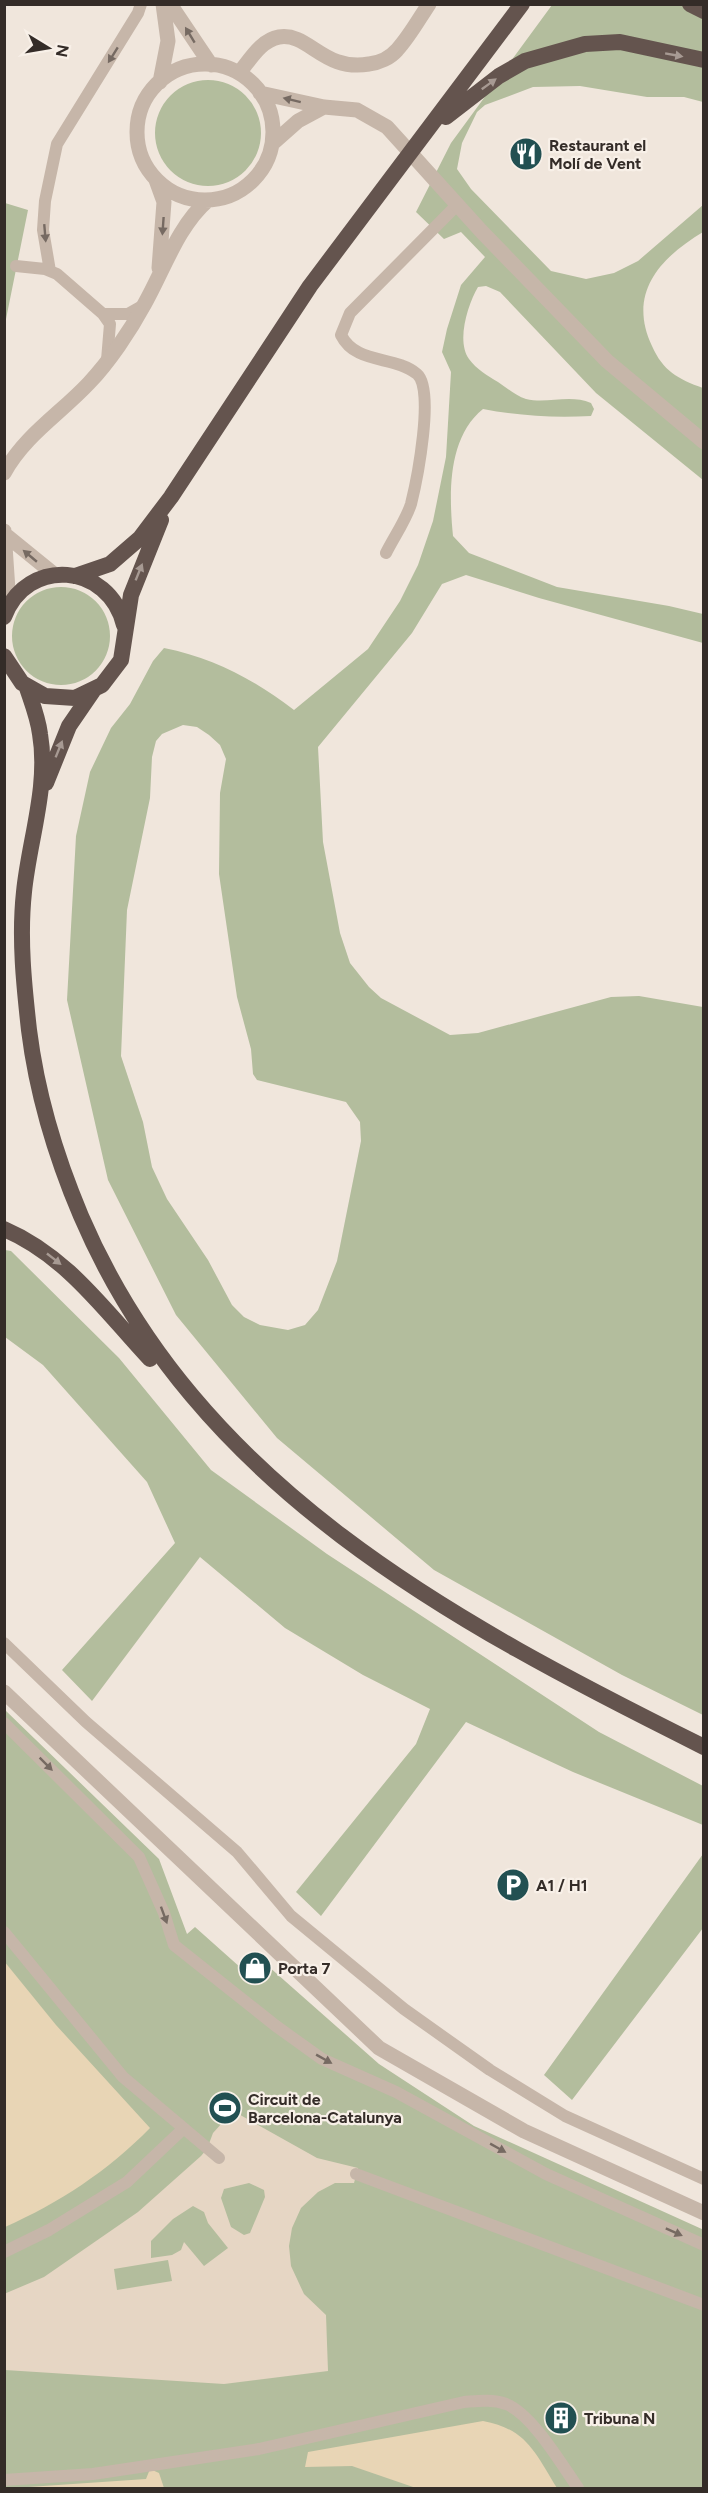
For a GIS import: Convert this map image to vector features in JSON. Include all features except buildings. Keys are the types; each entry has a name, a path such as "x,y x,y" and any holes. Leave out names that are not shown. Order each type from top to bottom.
{"highway":[{"path":"75,576 96,571 126,551 140,538 171,497 303,295 522,4"},
{"path":"690,4 704,11"},
{"path":"427,133 492,81 525,61 585,44 620,42 704,60"},
{"path":"4,656 16,677 27,688 55,698 75,698 93,691 110,678 121,660 125,629 137,575 171,497"},
{"path":"7,611 29,585 55,575 75,576 94,582 109,594 119,610 125,629"},
{"path":"27,688 41,736 38,804 23,893 22,937 30,1042 47,1122 64,1176 109,1278 140,1330 196,1403"},
{"path":"38,804 69,726 93,691"},
{"path":"4,1229 24,1237 81,1281 153,1363 196,1403 243,1454 354,1546 396,1575 582,1686 704,1747"}],"street":[{"path":"160,82 168,41 164,4"},
{"path":"170,4 211,64"},
{"path":"239,73 264,43 279,37 296,37 317,53 340,64 353,66 378,63 396,52 429,4"},
{"path":"158,274 164,202 156,180 147,167 137,138 142,107 160,82 184,68 211,64 239,73 260,93 271,117 272,144"},
{"path":"260,93 324,107 357,110 387,127 457,205 607,361 704,442"},
{"path":"156,180 171,191 189,199 208,200 230,195 249,184 260,172 272,144 298,121 324,107"},
{"path":"4,473 11,460 40,426 89,383 107,360 144,305 191,214 208,200"},
{"path":"6,533 55,575"},
{"path":"6,533 7,611"},
{"path":"4,1692 379,2048 524,2132 704,2213"}],"lane":[{"path":"50,271 43,230 45,201 57,144 138,14 141,4"},
{"path":"386,553 410,505 419,462 426,395 424,382 416,373 403,366 358,354 346,345 341,335 350,313 457,205"},
{"path":"16,266 57,274 103,314 110,324 107,360"},
{"path":"103,314 128,314 144,305"},
{"path":"4,1642 86,1722 237,1852 291,1916 404,2009 490,2070 565,2116 704,2179"},
{"path":"4,1723 139,1857 164,1913 174,1945 276,2026 322,2059 396,2092 546,2174 704,2245"},
{"path":"4,1932 123,2077 219,2158"},
{"path":"4,2252 49,2230 127,2182 183,2128"},
{"path":"356,2174 704,2305"},
{"path":"4,2480 93,2474 174,2460 213,2457 259,2449 464,2402 491,2401 508,2405 525,2417 578,2488"}],"green space":[{"path":"552,5 703,5 703,102 684,97 647,97 580,86 533,87 485,105 477,112 462,143 457,169 471,189 551,271 586,279 614,273 638,261 703,205 703,232 673,253 661,266 646,293 643,309 645,327 661,362 672,373 703,388 703,480 596,393 500,292 486,286 478,287 463,333 465,351 472,363 486,375 522,398 583,400 591,403 594,409 591,416 564,417 523,415 483,409 471,421 457,451 451,485 451,503 453,536 469,553 557,587 703,614 703,643 539,598 466,575 442,584 412,633 318,747 323,842 340,933 350,963 381,998 450,1035 478,1033 611,997 639,996 703,1007 703,1715 622,1675 434,1570 277,1438 176,1315 108,1180 67,1000 76,836 90,772 111,728 130,704 153,661 164,648 200,658 248,679 294,710 368,649 400,601 418,565 433,521 446,457 451,372 442,352 447,329 461,285 485,257 461,232 444,239 416,212 451,143","holes":["183,725 197,727 220,745 226,759 220,793 219,874 237,997 251,1049 253,1074 257,1080 346,1102 360,1122 361,1141 337,1261 318,1310 305,1325 288,1330 260,1325 244,1317 232,1305 208,1260 167,1199 152,1167 143,1122 121,1056 127,910 150,798 152,757 156,741 162,734"]},
{"path":"208,80 228,84 245,96 257,113 261,133 257,153 245,170 228,182 208,186 188,182 171,170 159,153 155,133 159,113 171,96 188,84"},
{"path":"5,203 28,210 5,324"},
{"path":"61,587 80,590 96,601 107,617 110,636 107,655 96,671 80,682 61,685 42,682 26,671 15,655 12,636 15,617 26,601 42,590"},
{"path":"5,1250 11,1251 119,1358 211,1470 327,1554 599,1732 703,1786 703,1825 573,1772 466,1722 321,1916 296,1892 416,1744 430,1709 363,1675 285,1628 200,1557 92,1701 62,1670 175,1543 147,1482 43,1365 5,1337"},
{"name":"Circuit de Barcelona-Catalunya","path":"5,1710 159,1859 187,1934 195,1927 241,1968 266,1960 268,1966 379,2064 474,2126 704,2230 703,2488 5,2488"},
{"path":"703,1854 703,1928 572,2100 544,2075"}],"sand":[{"path":"4,1961 56,2025 150,2128 134,2144 82,2185 5,2227"},
{"path":"483,2421 498,2425 520,2436 536,2454 557,2488 416,2488 352,2466 305,2467 308,2452"},
{"path":"150,2469 159,2473 164,2488 14,2488 146,2479"}],"shaded area":[{"path":"233,2111 317,2158 358,2168 354,2183 335,2183 318,2192 301,2208 292,2228 289,2246 291,2266 304,2294 326,2315 328,2371 224,2384 5,2370 4,2294 44,2277 138,2212 201,2156 207,2149 213,2133","holes":["249,2183 264,2190 265,2197 250,2233 244,2235 231,2227 221,2198 224,2189","193,2206 204,2212 208,2223 228,2248 204,2266 184,2242 181,2250 172,2255 151,2258 151,2241 173,2219","168,2260 172,2281 117,2290 114,2269"]}],"place":[{"name":"Restaurant el Molí de Vent","path":"526,154"},
{"name":"A1 / H1","path":"513,1885"},
{"name":"Porta 7","path":"255,1968"},
{"name":"Circuit de Barcelona-Catalunya","path":"225,2108"},
{"name":"Tribuna N","path":"561,2418"}]}
